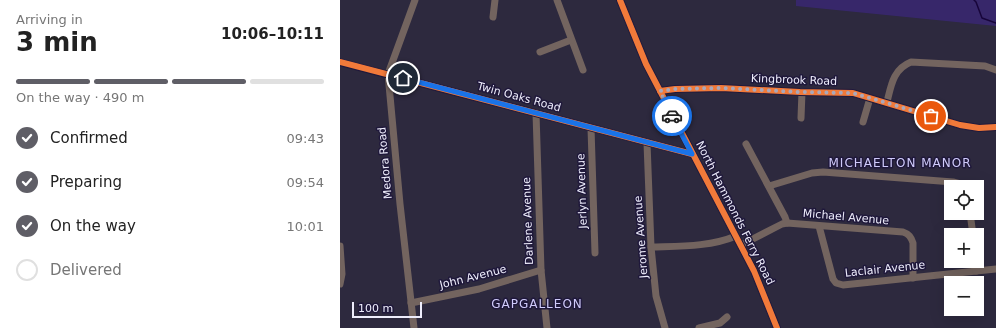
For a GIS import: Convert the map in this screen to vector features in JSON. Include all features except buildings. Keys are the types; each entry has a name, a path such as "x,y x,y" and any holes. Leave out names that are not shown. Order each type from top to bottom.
{"street":[{"name":"Medora Road","path":"414,328 400,204 388,74 415,0"},
{"path":"493,17 495,0"},
{"path":"557,0 583,70"},
{"name":"North Hammonds Ferry Road","path":"620,0 636,42 692,154 741,245 764,293 777,328"},
{"path":"540,52 571,40"},
{"name":"Twin Oaks Road","path":"340,62 692,154"},
{"path":"887,102 896,74 901,67 911,62 986,66 996,70"},
{"name":"Kingbrook Road","path":"660,91 675,89 721,88 853,93 887,102 960,126 979,128 996,127"},
{"path":"801,118 802,92"},
{"path":"863,122 870,98"},
{"name":"Darlene Avenue","path":"536,113 541,270 547,328"},
{"name":"Jerlyn Avenue","path":"591,128 595,253"},
{"name":"Jerome Avenue","path":"647,143 651,247 656,296 665,328"},
{"path":"746,144 787,223"},
{"path":"769,186 812,173 823,172 944,181"},
{"name":"Michael Avenue","path":"741,245 782,224 787,223 903,232 912,238 913,278"},
{"name":"Laclair Avenue","path":"819,226 833,279 839,285 996,269"},
{"path":"651,247 706,244 727,240 736,236"},
{"path":"340,246 342,274 340,284"},
{"name":"John Avenue","path":"411,303 479,289 541,270"},
{"path":"699,328 720,323 728,317"}],"shaded area":[{"path":"796,0 996,0 996,26 796,6"}],"waterway":[{"path":"974,0 982,18 996,23"}],"cycle path":[{"path":"620,0 646,64 754,271 777,328"},
{"path":"340,62 692,154"},
{"path":"660,91 675,89 721,88 853,93 960,125 979,128 996,127"}],"way so far":[{"path":"672,116 660,91 675,89 721,88 853,93 931,116"}],"district":[{"name":"MICHAELTON MANOR","path":"900,163"},
{"name":"GAPGALLEON","path":"537,304"}],"route":[{"path":"403,78 692,154 672,116"}]}
